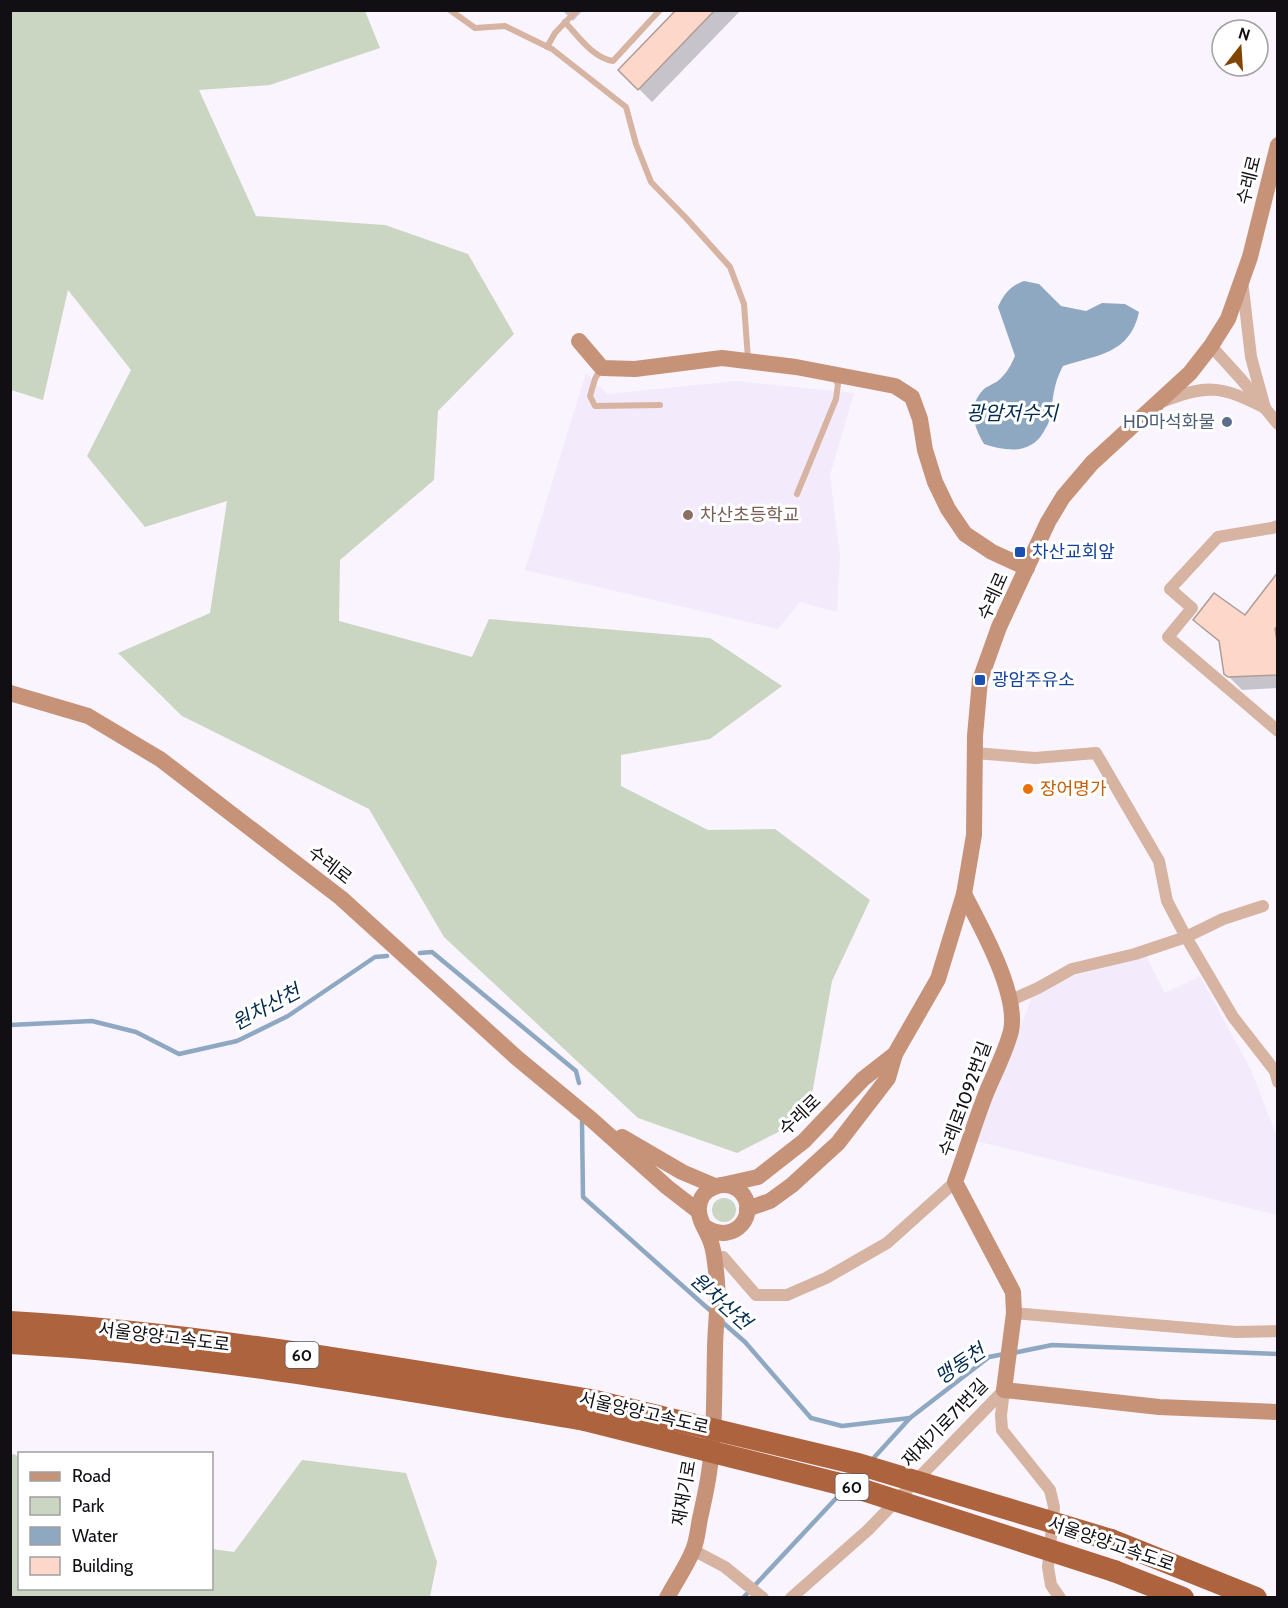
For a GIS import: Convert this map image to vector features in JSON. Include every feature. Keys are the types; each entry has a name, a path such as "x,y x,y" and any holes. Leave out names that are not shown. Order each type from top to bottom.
{"highway":[{"path":"10,1313 41,1324"},
{"name":"서울양양고속도로","path":"10,1322 194,1340 386,1367 858,1464 1112,1540 1256,1598"},
{"name":"서울양양고속도로","path":"10,1343 66,1346 190,1359 386,1386 588,1410 860,1489 1114,1571 1183,1598"}],"main road":[{"name":"수레로","path":"747,1209 770,1201 792,1185 838,1143 888,1078 895,1054 938,979 964,894 974,835 975,753 980,680 999,627 1048,522 1063,497 1092,463 1160,403 1190,373 1211,346 1228,318 1250,257 1278,145"},
{"path":"579,341 602,368 635,369 722,358 796,367 895,386 912,397 920,419 925,450 934,482 948,509 966,534 992,552 1027,568"},
{"name":"수레로","path":"10,693 88,716 160,759 341,898 517,1058 592,1120 702,1219"},
{"name":"수레로1092번길","path":"964,894 983,931 1007,988 1009,1001 1011,1031 955,1182 1013,1292 1014,1313 1004,1390"},
{"name":"수레로","path":"592,1120 682,1172 719,1185 758,1177 804,1141 863,1079 895,1054"},
{"path":"719,1185 731,1186 740,1191 747,1209 745,1220 723,1257 717,1284 712,1246 702,1219 702,1196 719,1185"},
{"path":"702,1219 721,1234 738,1229"},
{"name":"재재기로","path":"667,1598 693,1550 709,1473 715,1404 717,1284"},
{"name":"재재기로71번길","path":"1004,1390 1159,1407 1278,1412"}],"street":[{"path":"1242,279 1251,357 1265,408"},
{"path":"1211,346 1278,424"},
{"path":"1160,403 1186,392 1216,389 1240,396 1265,408"},
{"path":"1276,529 1218,537 1170,589 1192,608 1168,637 1278,731"},
{"path":"975,753 1035,758 1096,753 1159,861 1167,901 1186,937 1233,1017 1275,1071 1278,1082"},
{"path":"1009,1001 1072,969 1135,954 1186,937 1223,919 1263,906"},
{"path":"723,1257 756,1295 788,1295 826,1278 886,1243 955,1182"},
{"path":"1014,1313 1236,1332 1278,1331"},
{"path":"1004,1390 1002,1430 1050,1490 1054,1507 1048,1567 1051,1586 1060,1598"},
{"name":"재재기로71번길","path":"791,1598 868,1530 1004,1390"},
{"path":"693,1550 726,1567 763,1598"}],"lane":[{"path":"450,10 475,28 505,26 547,47 626,107 636,144 651,182 730,267 744,304 748,361"},
{"path":"547,47 555,33 576,10"},
{"path":"565,22 592,51 604,60 613,61 660,10"},
{"path":"602,368 595,379 590,396 595,406 660,405"},
{"path":"797,494 836,399 838,384 832,374"}],"shaded area":[{"name":"차산초등학교","path":"586,373 607,394 736,381 854,393 830,475 840,555 837,612 800,602 778,629 525,570"},
{"path":"1146,956 1165,993 1200,976 1251,1070 1277,1137 1277,1215 976,1141 1032,997 1059,980"}],"green space":[{"path":"10,11 365,11 380,48 270,85 199,90 256,216 385,225 468,254 514,334 438,411 434,480 340,560 339,621 472,657 489,619 710,638 782,686 710,739 621,755 621,786 708,830 775,829 870,900 832,981 808,1117 737,1153 638,1118 444,937 369,809 182,716 118,653 210,613 227,501 145,527 87,456 131,370 68,290 43,400 11,390"},
{"path":"724,1198 733,1201 736,1210 733,1219 724,1222 715,1219 712,1210 715,1201"},
{"path":"10,1455 18,1457 18,1590 213,1590 213,1549 234,1552 302,1460 406,1473 437,1562 430,1597 11,1597"}],"water":[{"name":"광암저수지","path":"1024,281 1039,284 1061,306 1086,311 1102,303 1125,304 1139,312 1135,326 1120,345 1100,355 1063,366 1055,387 1049,421 1043,433 1031,445 1009,449 984,444 977,431 974,410 975,403 983,390 1002,377 1015,356 998,307 1008,291"}],"building":[{"path":"676,10 715,10 638,90 618,70"},
{"path":"1278,572 1278,625 1275,629 1278,675 1228,677 1224,674 1219,641 1193,620 1214,593 1245,615"}],"waterway":[{"name":"원차산천","path":"420,953 432,952 576,1071 579,1083"},
{"name":"원차산천","path":"10,1025 92,1021 136,1032 179,1054 237,1041 288,1016 375,957 387,956"},
{"name":"원차산천","path":"582,1122 583,1197 713,1313"},
{"name":"원차산천","path":"721,1321 745,1342 811,1418 842,1426 910,1418"},
{"name":"맹동천","path":"1013,1353 1052,1345 1278,1354"},
{"name":"맹동천","path":"870,1462 910,1418 989,1357 1004,1354"},
{"name":"맹동천","path":"743,1598 842,1492"}],"place":[{"name":"HD마석화물","path":"1227,422"},
{"name":"차산초등학교","path":"688,515"},
{"name":"차산교회앞","path":"1020,552"},
{"name":"광암주유소","path":"980,680"},
{"name":"장어명가","path":"1028,789"}]}
